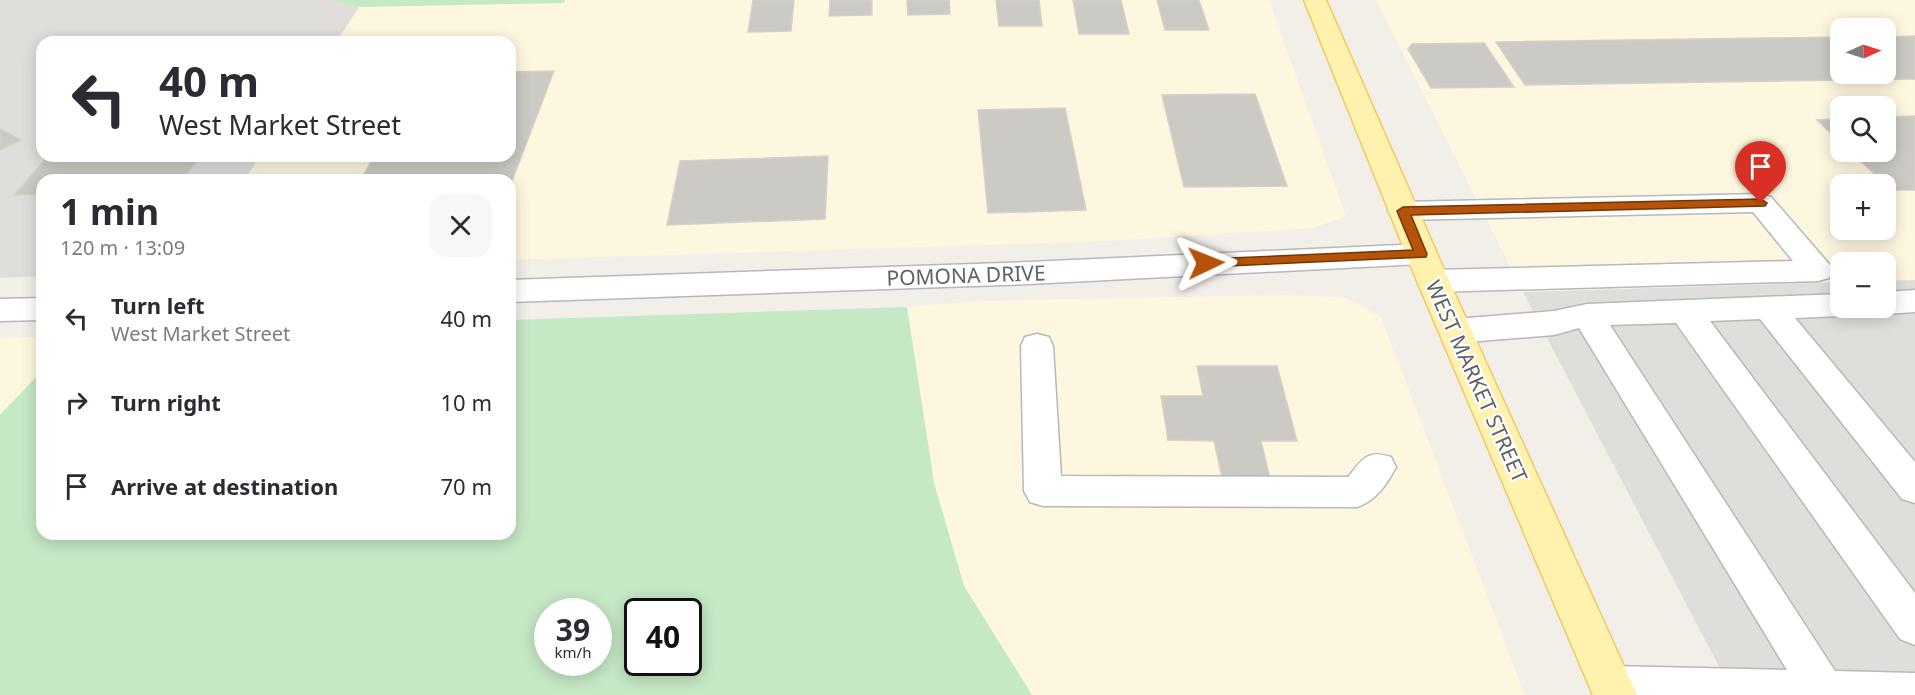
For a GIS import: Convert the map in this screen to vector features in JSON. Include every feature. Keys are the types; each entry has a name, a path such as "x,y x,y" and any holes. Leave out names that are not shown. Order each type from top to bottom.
{"main road":[{"name":"WEST MARKET STREET","path":"1314,0 1427,268 1613,691"}],"street":[{"name":"POMONA DRIVE","path":"516,291 1019,273 1427,268 1818,271 1761,203 1403,211"},
{"path":"1896,303 1915,302"},
{"path":"1455,331 1554,323 1587,315 1830,305"},
{"path":"1769,308 1915,488"},
{"path":"0,310 36,309"},
{"path":"1685,311 1915,626"},
{"path":"1587,315 1822,690"},
{"path":"1037,346 1043,491 1357,492 1378,467"},
{"path":"1613,691 1822,690 1915,694"}],"shaded area":[{"path":"0,0 328,0 359,7 340,36 36,36 36,162 256,162 248,174 36,174 36,276 0,278"},
{"path":"565,0 1269,0 1346,216 1313,228 1108,241 516,260 516,174 248,174 256,162 516,162 516,36 340,36 359,7 564,3"},
{"path":"1376,0 1915,0 1915,280 1896,281 1896,252 1830,252 1830,282 1523,292"},
{"path":"1915,280 1915,695 1734,695 1523,292 1830,282 1830,318 1896,318 1896,281"},
{"path":"1289,295 1346,298 1381,317 1525,695 1032,695 964,587 934,483 907,307 979,301"},
{"path":"36,337 36,377 0,415 0,338"}],"green space":[{"path":"328,0 565,0 564,3 359,7"},
{"path":"907,307 934,483 964,586 1032,695 0,695 0,415 36,377 36,540 516,540 516,320"}],"building":[{"path":"753,0 794,0 791,31 748,32"},
{"path":"830,0 872,0 872,15 829,16"},
{"path":"907,0 949,0 950,14 908,15"},
{"path":"996,0 1039,0 1042,26 999,26"},
{"path":"1073,0 1121,0 1129,34 1079,34"},
{"path":"1157,0 1199,0 1209,30 1165,30"},
{"path":"1915,36 1915,79 1896,79 1896,37"},
{"path":"1830,37 1830,80 1525,85 1496,42"},
{"path":"1484,43 1514,87 1431,88 1408,49 1412,44"},
{"path":"554,71 515,174 364,174 371,162 516,162 516,72"},
{"path":"1255,94 1287,186 1184,187 1162,95"},
{"path":"1065,108 1086,210 988,213 978,110"},
{"path":"1915,116 1915,190 1896,190 1896,174 1875,174 1862,162 1896,162 1896,117"},
{"path":"1830,119 1830,132 1817,120"},
{"path":"0,129 21,140 0,150"},
{"path":"828,156 825,219 667,225 680,161"},
{"path":"43,162 196,162 187,174 36,174 36,194 14,195"},
{"path":"1197,366 1277,366 1297,441 1261,441 1272,487 1224,486 1214,441 1168,440 1161,396 1203,396"}],"route":[{"path":"1206,263 1421,254 1403,211 1761,203"}]}
